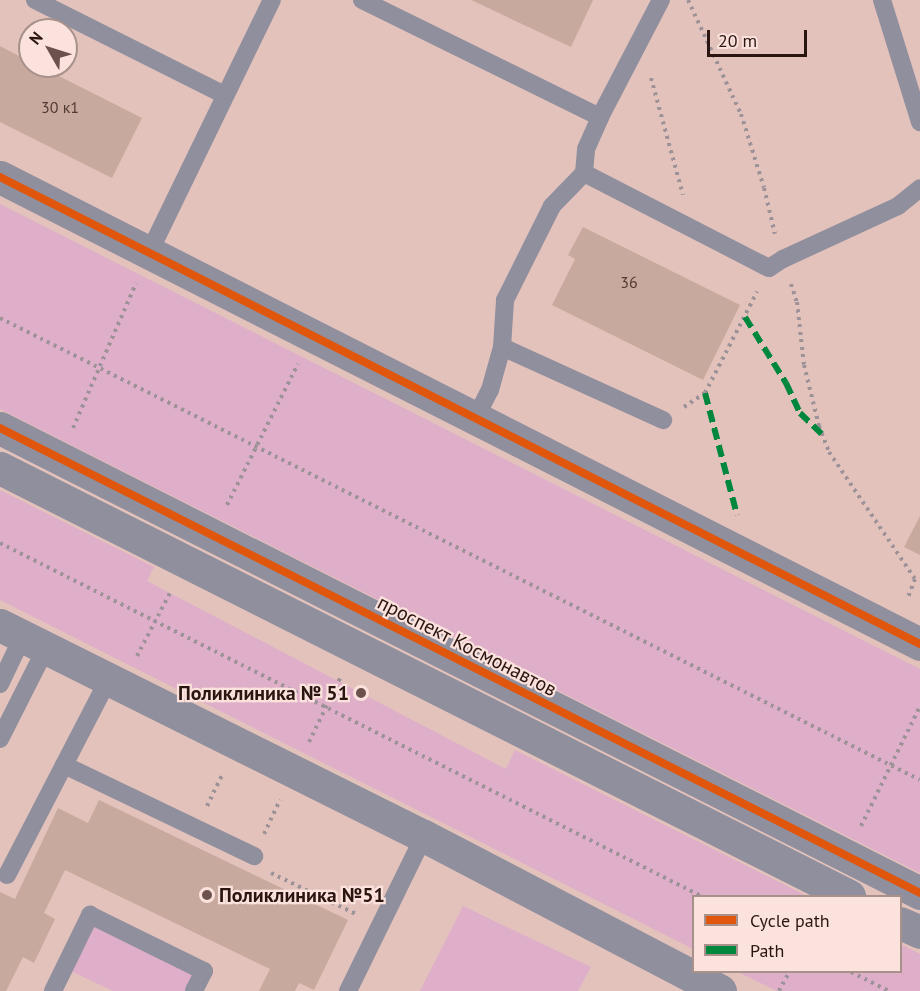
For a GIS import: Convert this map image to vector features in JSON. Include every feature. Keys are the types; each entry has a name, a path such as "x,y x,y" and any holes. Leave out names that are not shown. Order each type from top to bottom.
{"street":[{"path":"0,177 920,644"},
{"name":"проспект Космонавтов","path":"0,428 920,893"},
{"path":"0,468 845,895"},
{"path":"23,636 121,672 424,836 720,991"},
{"path":"902,923 920,932"}],"lane":[{"path":"35,0 225,95"},
{"path":"149,253 272,0"},
{"path":"362,0 600,117"},
{"path":"475,418 490,390 502,347 505,300 552,206 584,173 586,149 600,117 661,0"},
{"path":"882,0 920,122"},
{"path":"584,173 692,228 776,263 898,206 920,188"},
{"path":"502,347 663,420"},
{"path":"0,684 23,636"},
{"path":"0,739 23,636"},
{"path":"7,875 64,765 121,672"},
{"path":"64,765 254,856"},
{"path":"348,991 424,836"},
{"path":"53,991 90,915 204,971 194,991"}],"path":[{"path":"688,0 741,114 776,263 796,302 804,365 819,426 829,452 915,579 907,601"},
{"path":"641,42 692,228"},
{"path":"69,437 149,253"},
{"path":"663,420 705,393 776,263"},
{"path":"0,318 920,780"},
{"path":"223,512 313,335"},
{"path":"0,543 697,895"},
{"path":"121,672 155,621 174,587"},
{"path":"859,829 920,705"},
{"path":"196,829 225,770"},
{"path":"254,856 269,872 380,926"},
{"path":"779,991 788,973"},
{"path":"853,973 890,991"}],"shaded area":[{"path":"0,204 920,669 920,873 0,409"},
{"path":"0,490 154,567 147,581 506,769 515,750 805,895 692,895 692,948 0,600"},
{"path":"463,906 591,967 578,991 420,991"},
{"path":"90,915 204,971 194,991 113,991 64,968"},
{"path":"902,945 920,954 920,991 777,991 740,973 902,973"}],"building":[{"path":"471,0 593,0 571,47"},
{"path":"0,46 18,56 18,78 63,78 142,118 112,178 0,122"},
{"path":"583,227 740,305 703,380 552,305 575,259 568,255"},
{"path":"920,516 920,555 904,547"},
{"name":"Поликлиника №51","path":"99,800 348,920 314,990 299,983 295,991 259,991 270,969 65,870 44,913 55,919 34,963 23,957 6,991 0,991 0,892 15,899 58,808 88,823"}],"marked path":[{"path":"745,317 786,383 800,413 822,434"},
{"path":"705,393 737,515"}],"cycle path":[{"path":"0,177 920,644"},
{"path":"0,428 920,893"}],"place":[{"name":"Поликлиника № 51","path":"361,693"},
{"name":"Поликлиника №51","path":"207,895"}]}
